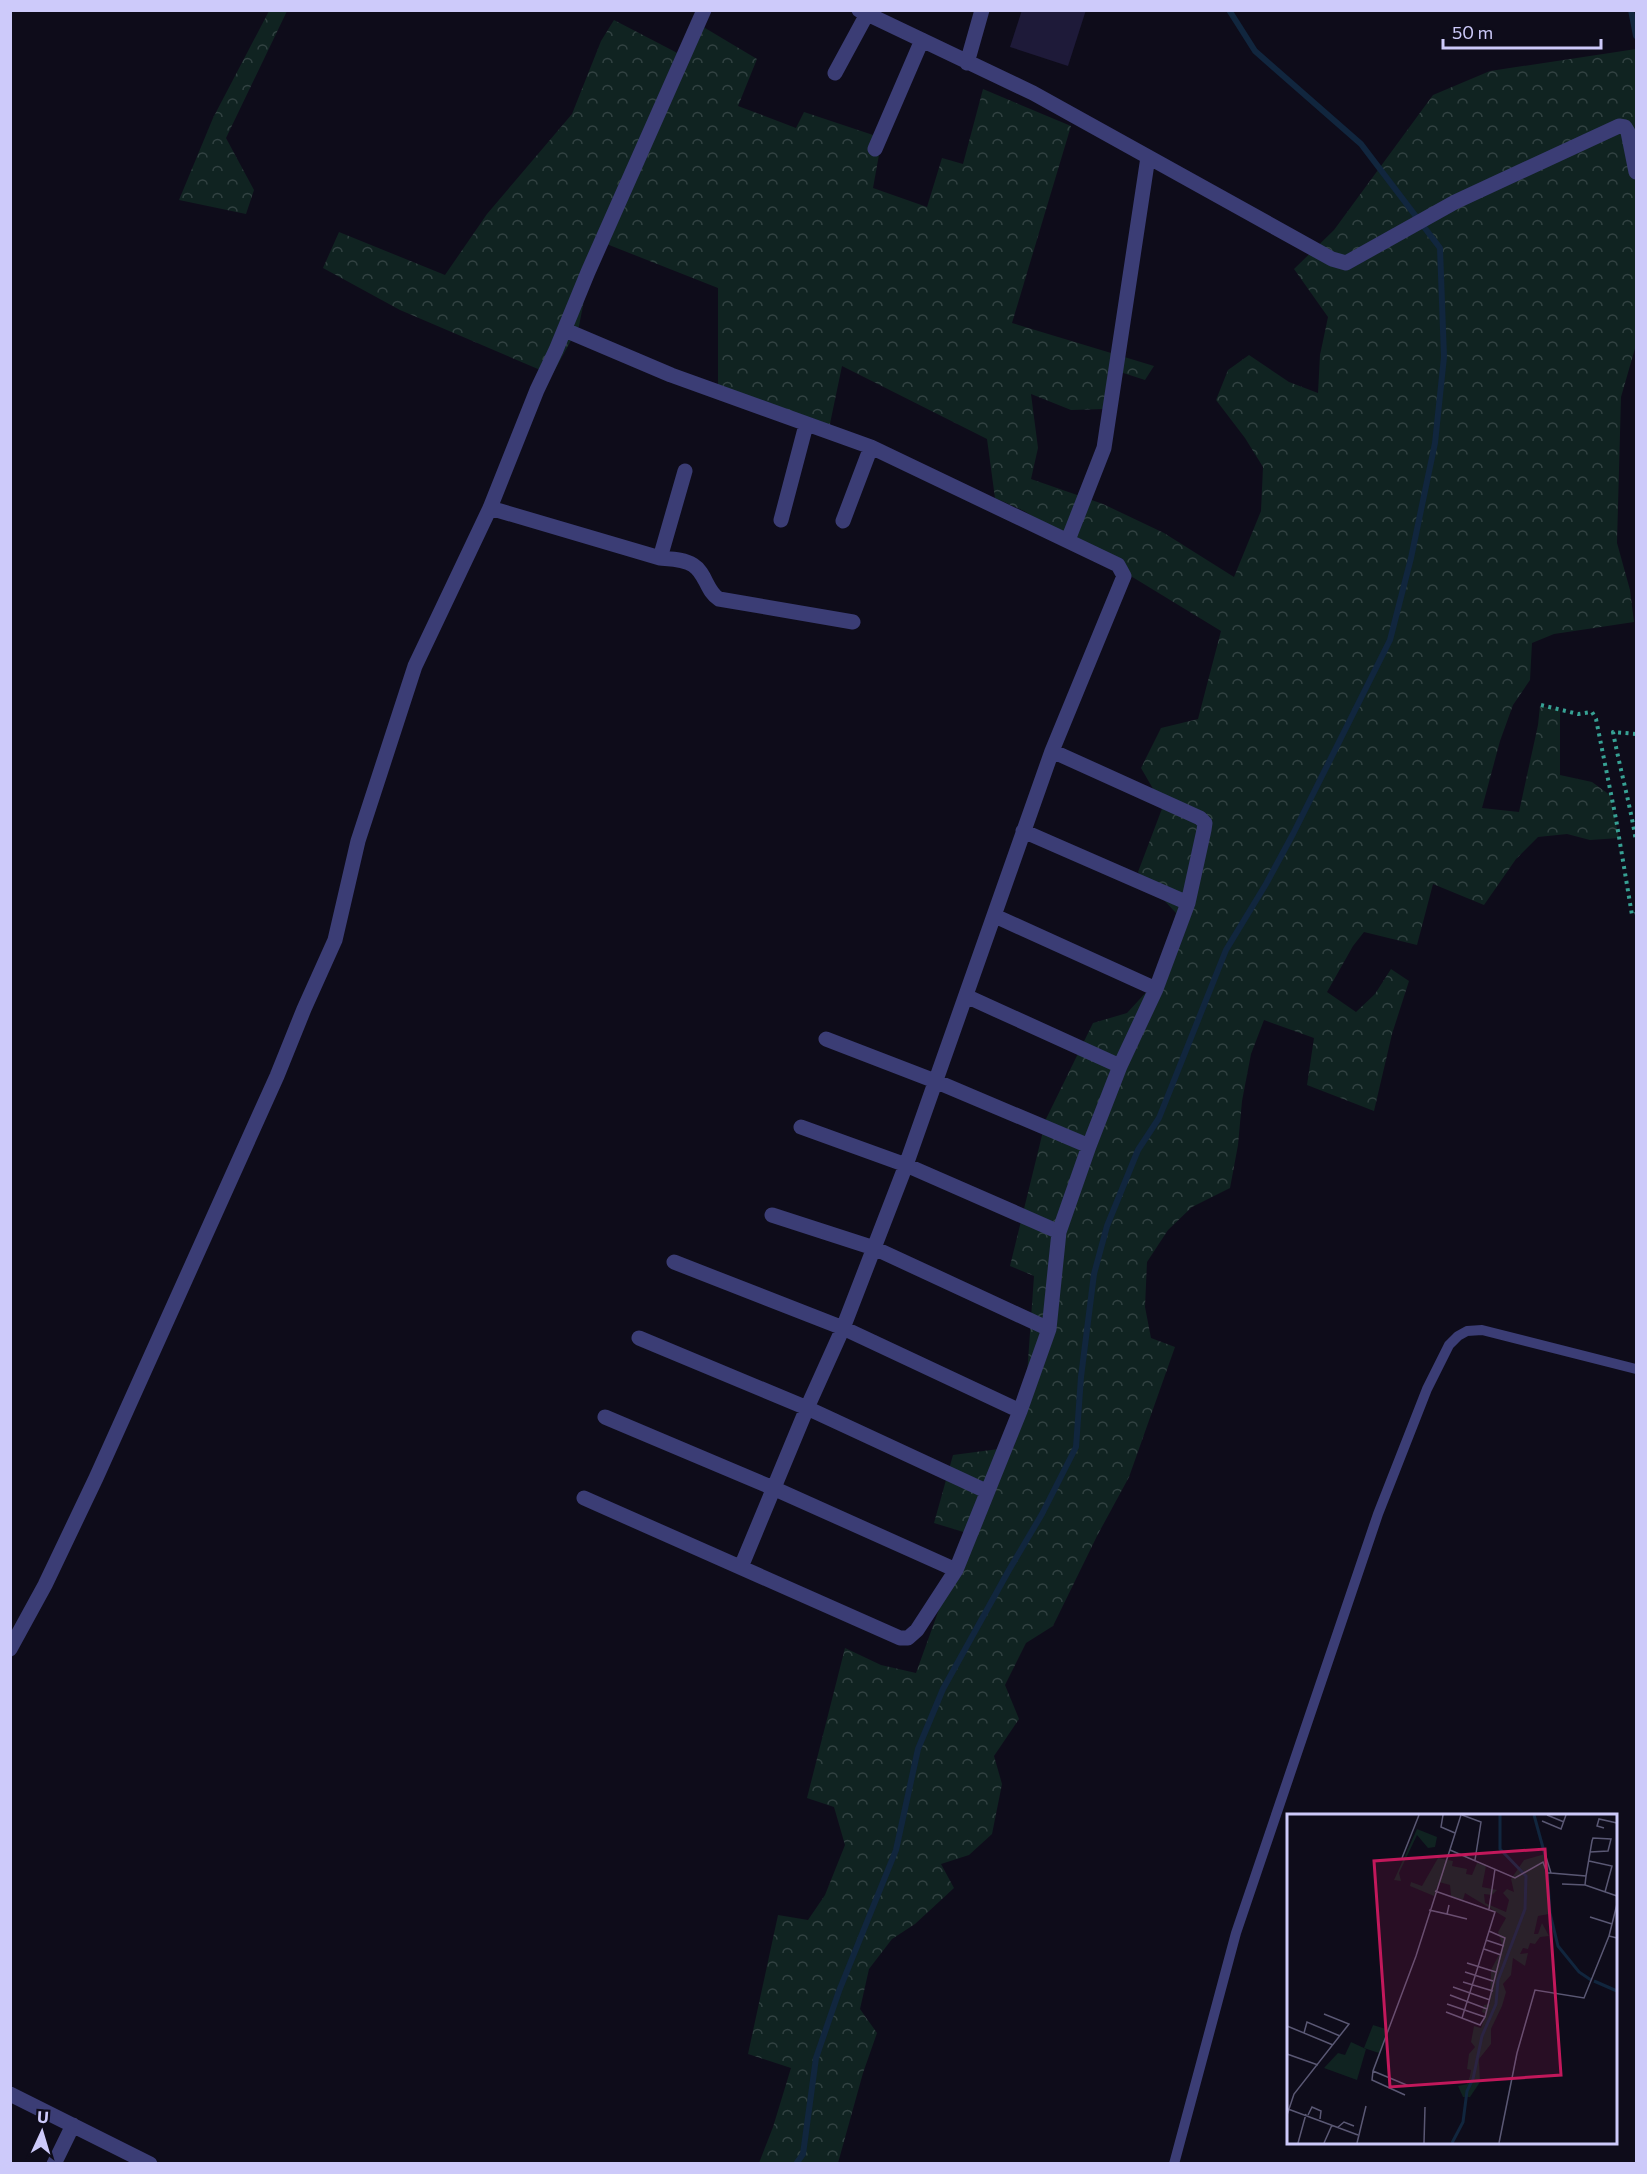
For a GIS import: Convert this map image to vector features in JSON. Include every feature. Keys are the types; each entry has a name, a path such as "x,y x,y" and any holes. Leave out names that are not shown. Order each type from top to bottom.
{"street":[{"path":"10,1649 45,1585 96,1478 277,1076 335,940 358,842 415,666 490,508 537,390 704,10"},
{"path":"967,63 982,10"},
{"path":"836,73 863,12 1033,93 1332,259 1346,263 1455,202 1619,126 1628,132 1636,172"},
{"path":"875,149 922,40"},
{"path":"1068,540 1104,448 1148,157"},
{"path":"565,330 672,375 871,447 1118,565 1124,576 1052,751 906,1165 874,1248 843,1328 807,1407 741,1567"},
{"path":"780,520 806,425"},
{"path":"843,520 871,447"},
{"path":"660,558 685,471"},
{"path":"490,508 660,558 692,564 699,569 712,593 719,599 853,622"},
{"path":"584,1498 905,1638 909,1638 917,1630 956,1570 1020,1411 1049,1329 1059,1232 1120,1066 1156,989 1188,903 1204,830 1203,820 1052,751"},
{"path":"1023,831 1188,903"},
{"path":"995,916 1156,989"},
{"path":"966,996 1120,1066"},
{"path":"826,1039 935,1081 1089,1146"},
{"path":"801,1127 906,1165 1059,1232"},
{"path":"772,1215 874,1248 1049,1329"},
{"path":"674,1262 843,1328 1020,1411"},
{"path":"639,1338 807,1407 986,1491"},
{"path":"605,1417 773,1488 956,1570"},
{"path":"10,2094 150,2163"},
{"path":"54,2163 74,2125"}],"lane":[{"path":"1174,2163 1236,1933 1378,1514 1427,1389 1449,1346 1458,1336 1467,1331 1482,1330 1636,1369"}],"path":[{"path":"1541,705 1578,714 1593,712 1616,819 1632,915 1636,914"},
{"path":"1636,734 1613,732 1632,812 1636,841"}],"green space":[{"path":"269,11 287,11 226,138 254,190 246,214 179,200 213,118"},
{"path":"614,20 685,57 700,25 757,59 738,106 796,128 804,112 882,138 873,188 927,207 942,158 963,164 983,89 1071,126 1012,323 1154,366 1145,380 1114,370 1105,409 1071,410 1031,394 1038,448 1031,479 1103,504 1164,533 1234,577 1261,511 1263,467 1245,438 1216,400 1228,370 1249,355 1289,382 1318,393 1320,355 1328,317 1294,269 1334,230 1433,95 1490,71 1636,49 1636,345 1621,397 1617,543 1630,590 1634,622 1554,634 1532,643 1530,680 1513,705 1500,741 1482,808 1519,812 1540,706 1560,710 1560,775 1592,782 1610,795 1619,838 1590,840 1567,834 1538,837 1516,859 1484,905 1433,884 1417,945 1364,932 1353,946 1327,992 1356,1012 1375,994 1391,969 1409,981 1392,1034 1374,1111 1307,1085 1314,1038 1264,1020 1251,1054 1230,1188 1192,1207 1168,1230 1147,1262 1145,1307 1151,1338 1175,1347 1129,1477 1053,1626 1026,1643 1005,1685 1019,1719 994,1756 1002,1784 992,1834 969,1855 941,1864 954,1888 915,1924 892,1939 869,1969 860,2009 877,2033 863,2073 838,2163 759,2163 791,2068 748,2054 778,1915 808,1920 825,1895 845,1845 834,1807 807,1798 845,1648 881,1665 916,1673 951,1576 970,1534 934,1523 953,1455 1014,1447 1027,1375 1034,1276 1010,1266 1046,1119 1093,1023 1127,1013 1161,976 1176,913 1138,872 1163,806 1141,768 1161,728 1198,719 1221,631 1024,511 995,498 987,439 842,366 827,438 718,390 718,288 604,243 589,275 579,326 552,375 400,310 323,268 339,232 445,275 487,214 572,114 601,41"}],"building":[{"path":"1022,10 1086,10 1068,66 1010,47"}],"waterway":[{"path":"796,2164 803,2154 816,2058 839,1991 896,1850 918,1749 943,1689 1042,1514 1076,1447 1081,1377 1094,1274 1107,1226 1138,1150 1159,1118 1226,950 1293,834 1390,640 1411,558 1435,443 1444,357 1440,248 1361,144 1255,51 1229,10"},
{"path":"1631,10 1636,36"}]}
